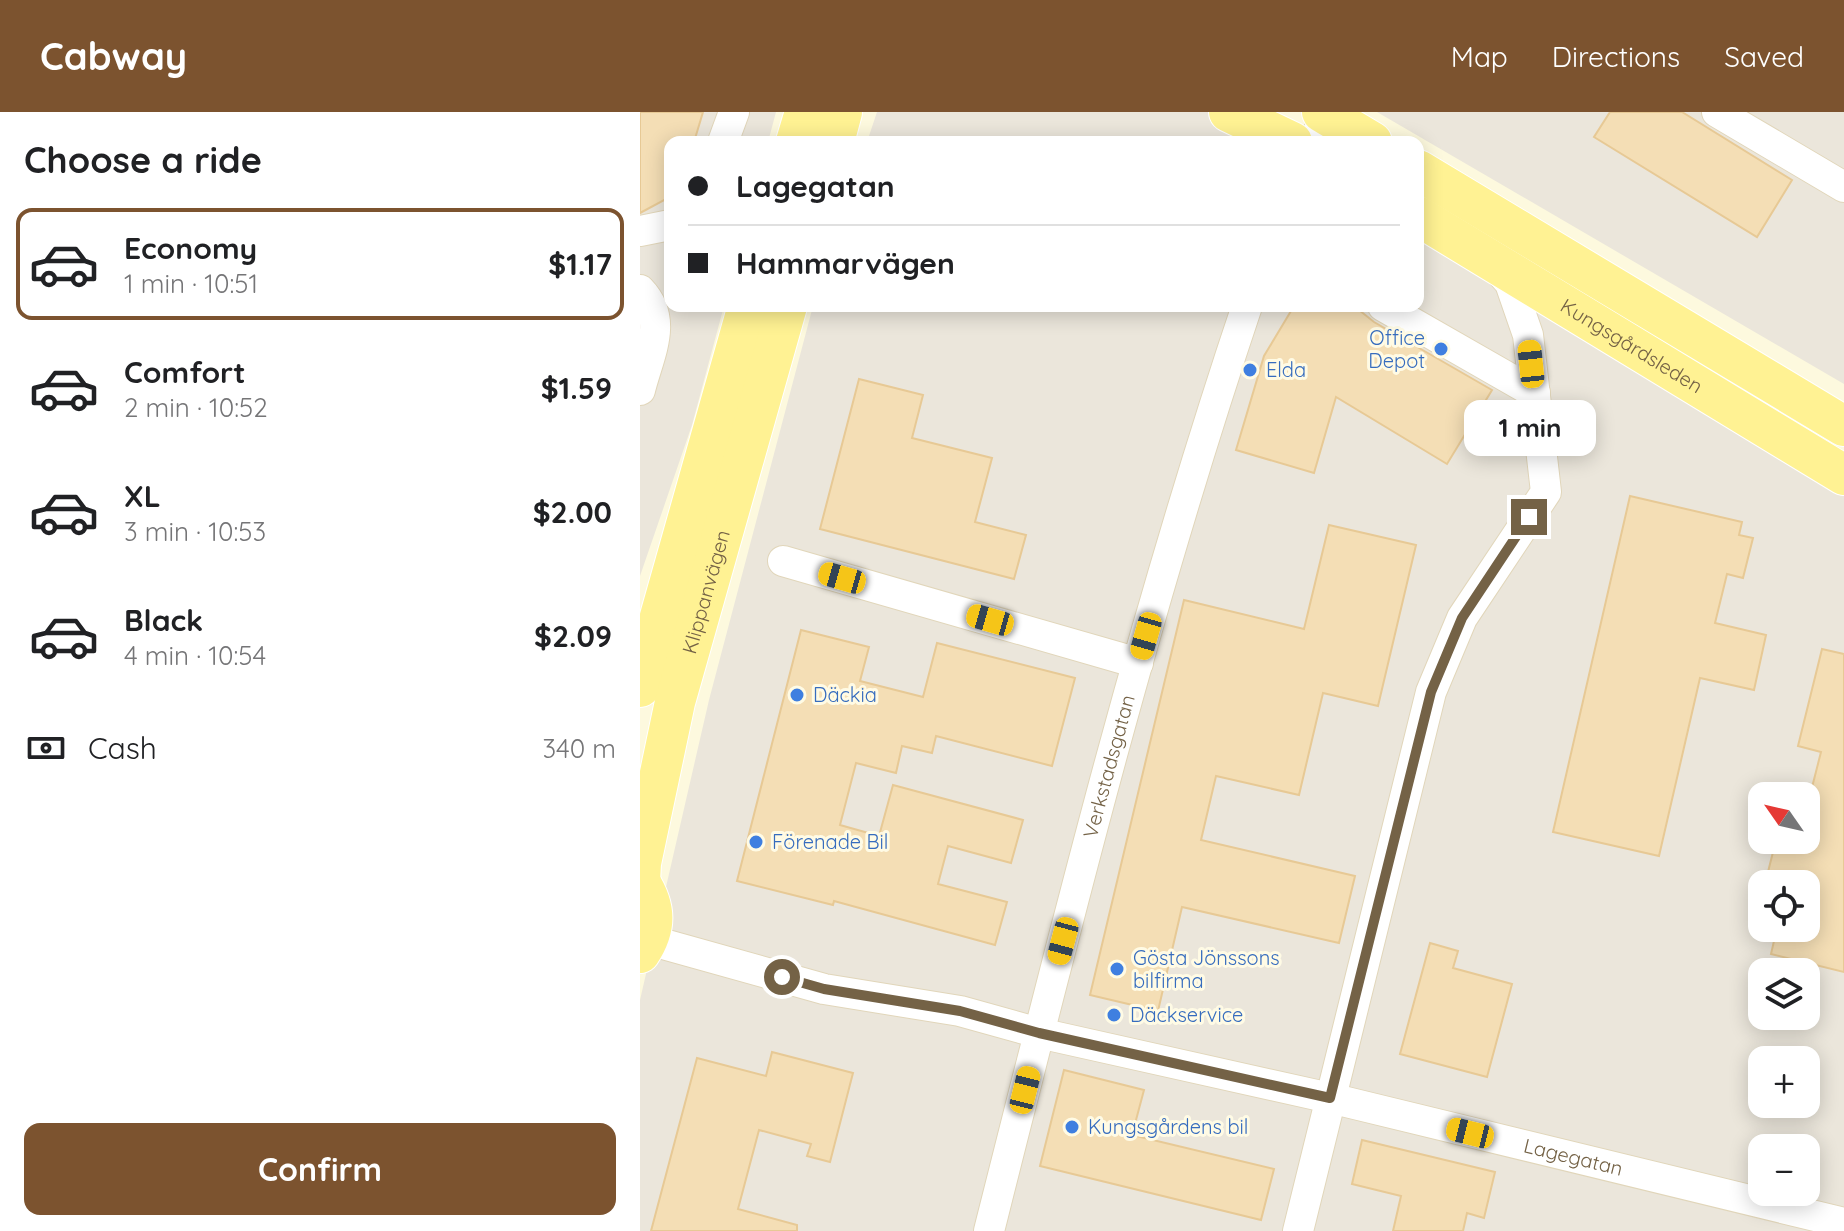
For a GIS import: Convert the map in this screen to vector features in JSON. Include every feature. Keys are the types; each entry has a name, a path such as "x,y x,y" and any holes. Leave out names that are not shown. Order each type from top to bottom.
{"main road":[{"path":"798,136 805,112"},
{"path":"836,136 842,112"},
{"path":"1229,112 1279,136"},
{"path":"1324,121 1358,136"},
{"name":"Kungsgårdsleden","path":"1424,174 1844,426"},
{"name":"Kungsgårdsleden","path":"1424,220 1844,475"},
{"name":"Klippanvägen","path":"640,687 746,312"},
{"name":"Klippanvägen","path":"645,946 654,920 651,900 640,882 641,863 675,702 785,312"}],"street":[{"path":"725,136 734,112"},
{"path":"1717,112 1844,187"},
{"path":"640,231 664,226"},
{"path":"1298,1231 1431,692 1462,618 1546,492 1528,335 1510,283 1489,259"},
{"path":"640,290 656,310 657,320 640,390"},
{"name":"Verkstadsgatan","path":"989,1231 1138,663 1199,446 1245,312"},
{"path":"1393,312 1535,393"},
{"path":"783,561 1138,663"},
{"name":"Lagegatan","path":"645,946 824,989 960,1011 1039,1033 1330,1098 1844,1223"}],"shaded area":[{"path":"640,112 776,112 770,136 664,136 664,312 722,312 692,425 640,576"},
{"path":"877,112 1222,112 1272,136 869,136"},
{"path":"1377,112 1844,112 1844,384 1424,139 1424,136 1418,136"},
{"path":"1424,224 1844,478 1844,1231 640,1231 640,1000 709,700 811,312 1424,312"}],"building":[{"path":"640,112 703,112 696,136 664,136 664,200 640,213"},
{"path":"1610,112 1682,112 1792,180 1757,237 1594,137"},
{"path":"1290,312 1362,312 1492,390 1447,464 1336,397 1314,473 1236,450 1264,356"},
{"path":"859,379 923,395 912,438 992,458 975,522 1026,535 1014,579 820,529"},
{"path":"1630,496 1742,522 1739,535 1753,538 1743,578 1727,574 1715,623 1766,635 1754,690 1700,678 1659,856 1553,832"},
{"path":"1329,525 1416,545 1378,706 1323,693 1299,795 1216,776 1201,840 1355,876 1339,943 1182,907 1158,1011 1090,995 1184,600 1304,629"},
{"path":"801,630 869,647 860,681 923,697 937,643 1075,678 1052,766 936,736 932,753 902,746 896,773 856,763 840,825 879,836 893,785 1023,820 1011,863 948,846 938,884 1007,902 995,945 834,901 833,905 737,881"},
{"path":"1822,649 1844,654 1844,972 1820,966 1820,958 1787,958 1771,954 1774,942 1820,942 1820,870 1768,870 1772,854 1820,854 1820,782 1813,782 1821,752 1798,746"},
{"path":"1430,943 1458,951 1453,968 1512,984 1487,1077 1400,1054"},
{"path":"772,1052 853,1073 830,1162 807,1156 811,1144 759,1130 738,1209 797,1225 797,1231 651,1231 697,1058 766,1076"},
{"path":"1064,1070 1144,1090 1132,1135 1274,1169 1261,1220 1040,1166"},
{"path":"1362,1140 1495,1172 1484,1218 1467,1213 1463,1231 1393,1231 1401,1196 1352,1184"}],"place":[{"name":"Office Depot","path":"1441,349"},
{"name":"Elda","path":"1250,370"},
{"name":"Däckia","path":"797,695"},
{"name":"Förenade Bil","path":"756,842"},
{"name":"Gösta Jönssons bilfirma","path":"1117,969"},
{"name":"Däckservice","path":"1114,1015"},
{"name":"Kungsgårdens bil","path":"1072,1127"}],"route":[{"path":"782,977 824,989 960,1011 1039,1033 1330,1098 1431,692 1462,618 1529,517"}]}
